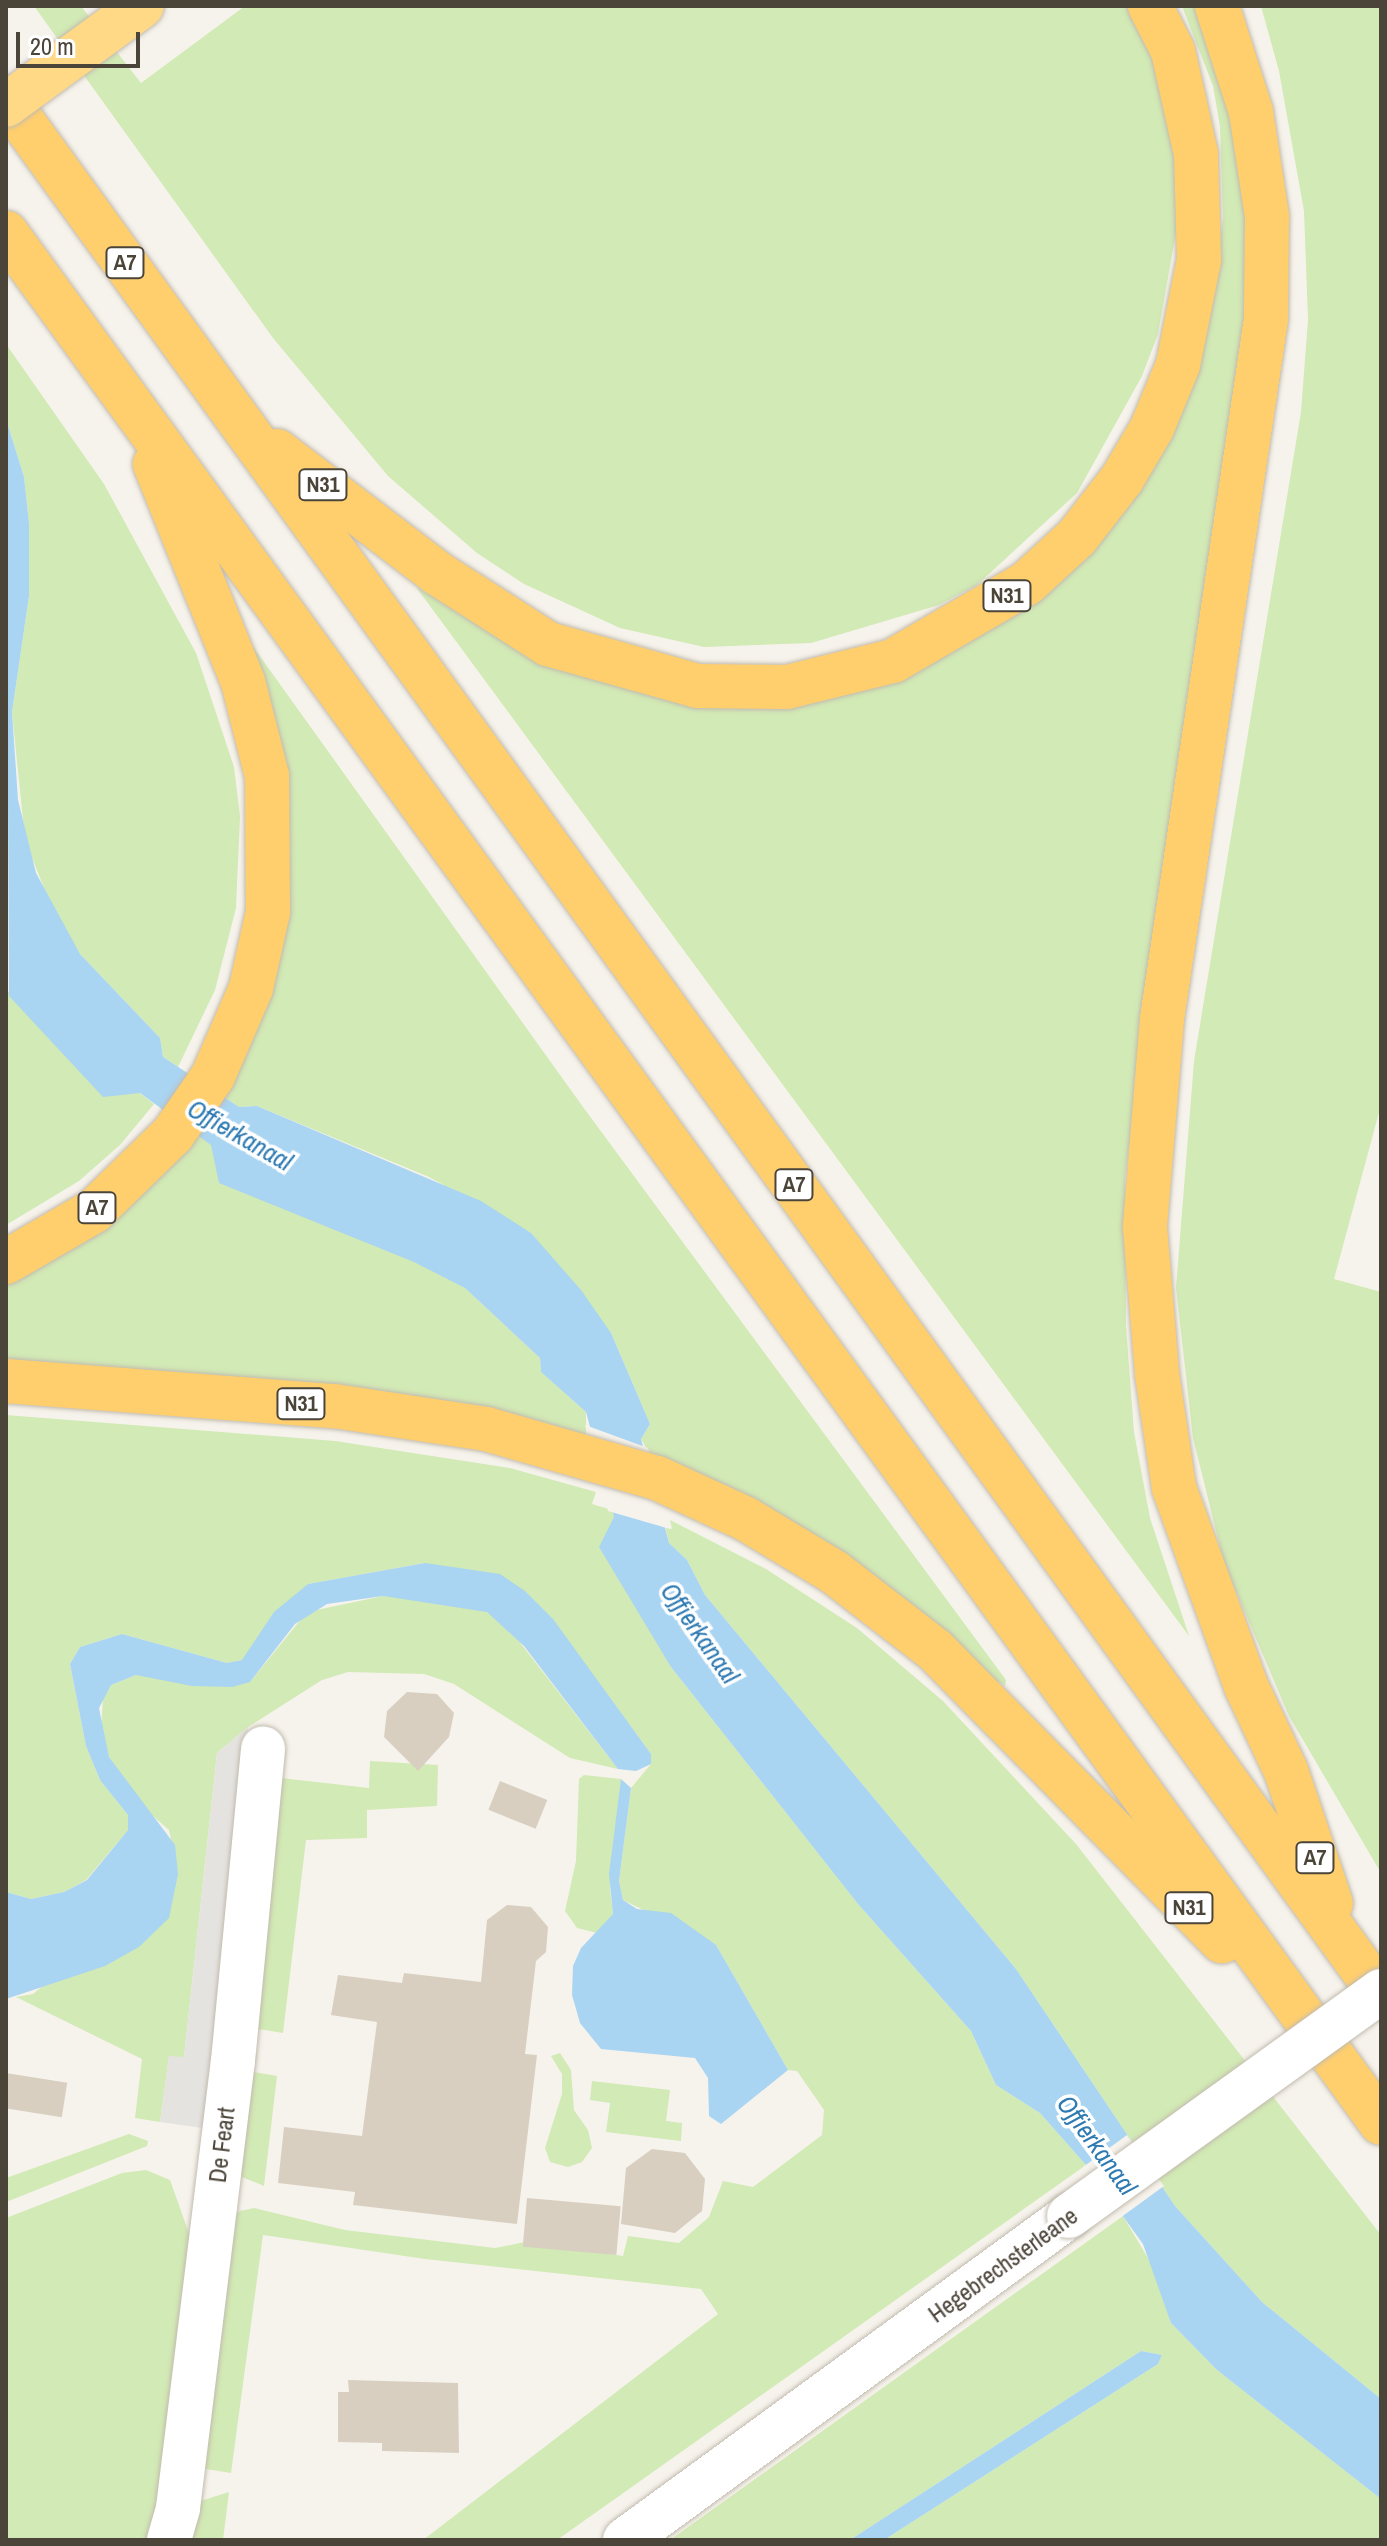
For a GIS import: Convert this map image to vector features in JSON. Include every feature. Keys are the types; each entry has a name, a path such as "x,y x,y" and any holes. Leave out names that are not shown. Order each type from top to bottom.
{"highway":[{"path":"6,102 142,6"},
{"name":"N31","path":"243,426 437,573 548,644 697,686 787,687 893,661 1027,583 1077,537 1122,479 1152,428 1178,365 1199,260 1196,154 1173,51 1150,6"},
{"name":"A7","path":"1217,6 1251,112 1267,217 1266,319 1162,1019 1145,1227 1157,1374 1174,1488 1246,1686 1286,1771 1344,1944"},
{"name":"A7","path":"6,102 1381,1993"},
{"name":"A7","path":"6,233 1381,2123"},
{"name":"A7","path":"6,1262 94,1211 173,1134 213,1076 251,988 268,912 267,776 243,682 134,409"},
{"name":"N31","path":"6,1381 334,1406 486,1429 592,1455 657,1478 746,1519 834,1572 935,1650 1331,2053"}],"street":[{"name":"De Feart","path":"169,2540 178,2508 233,2061 263,1748"},
{"name":"Hegebrechsterleane","path":"625,2540 1381,1993"}],"green space":[{"path":"34,6 81,6 141,83 245,6 1129,6 1159,69 1172,117 1180,210 1158,334 1142,376 1077,493 977,585 939,605 811,643 704,647 620,628 524,584 477,553 388,476 273,338"},
{"path":"1182,6 1197,6 1212,43 1257,234 1125,1175 1126,1326 1134,1432 1150,1518 1189,1636 416,587 514,643 787,697 1078,554 1217,266 1223,217 1220,127 1213,86"},
{"path":"1261,6 1381,6 1381,1105 1334,1279 1381,1292 1381,1873 1289,1716 1224,1563 1193,1438 1176,1288 1194,1061 1301,412 1308,320 1304,211 1279,71"},
{"path":"6,344 104,484 196,653 234,767 240,816 236,908 215,990 178,1067 163,1057 160,1038 80,954 53,911 25,840 12,712 29,596 29,523 24,477 6,419"},
{"path":"254,648 583,1107 1006,1680 1005,1686 652,1458 641,1439 650,1424 611,1333 531,1233 429,1177 257,1106 239,1107 221,1095 245,1050 248,652"},
{"path":"6,990 154,1104 120,1145 79,1181 6,1225"},
{"path":"196,1134 465,1288 540,1358 541,1372 586,1412 586,1435 6,1363 6,1281"},
{"path":"6,1415 335,1441 510,1468 596,1492 592,1504 612,1510 671,1667 858,1904 971,2031 996,2085 1040,2113 1086,2165 557,2540 423,2540 718,2314 701,2289 425,2259 263,2235 231,2473 200,2468 230,2217 240,2211 254,2208 345,2230 495,2248 525,2242 623,2256 628,2236 679,2243 709,2217 723,2181 753,2187 822,2135 824,2110 797,2071 788,2070 716,1945 623,1900 619,1881 631,1788 651,1764 651,1754 552,1619 425,1563 308,1584 242,1660 227,1663 122,1634 80,1647 70,1664 86,1746 100,1780 128,1815 128,1830 86,1880 64,1892 31,1899 6,1892"},
{"path":"670,1520 766,1569 857,1628 943,1701 1076,1844 1381,2235 1381,2399 1262,2302 1175,2206 1016,1969 705,1595 687,1560 669,1543 665,1527 672,1529"},
{"path":"383,1596 463,1605 487,1612 508,1627 618,1769 570,1758 454,1684 424,1674 348,1672 322,1680 248,1727 217,1753 184,2057 169,2057 160,2122 135,2118 142,2059 16,1997 33,1994 178,1874 169,1830 144,1808 109,1757 101,1731 103,1697 111,1685 136,1675 250,1682 307,1612"},
{"path":"370,1761 438,1765 437,1806 367,1810 367,1838 306,1840 283,2033 253,2028 281,1778 369,1788"},
{"path":"584,1775 621,1779 622,1785 610,1889 613,1914 597,1933 577,1928 565,1911 576,1861 579,1779"},
{"path":"249,2053 257,2054 254,2072 277,2076 264,2186 235,2174"},
{"path":"560,2053 571,2070 574,2110 588,2130 592,2148 582,2162 568,2167 550,2162 545,2148 562,2094 562,2074 551,2056"},
{"path":"592,2081 670,2090 666,2121 682,2123 681,2141 606,2132 610,2103 590,2100"},
{"path":"129,2134 148,2141 147,2146 6,2202 6,2178"},
{"path":"146,2170 170,2180 192,2242 153,2540 6,2540 6,2218 122,2173"},
{"path":"1123,2216 1159,2277 1171,2323 1217,2370 1381,2499 1381,2540 884,2540 1158,2364 1162,2355 1141,2351 850,2540 670,2540"},
{"path":"229,2492 223,2540 186,2540 194,2503"}],"shaded area":[{"path":"248,1727 209,2129 160,2122 169,2056 184,2057 217,1753"}],"water":[{"name":"Offierkanaal","path":"6,419 24,477 29,523 29,596 12,712 18,800 36,873 80,954 160,1038 163,1057 239,1107 257,1106 481,1201 531,1233 581,1290 611,1333 650,1424 641,1439 669,1543 687,1560 705,1595 1016,1969 1175,2206 1262,2302 1381,2399 1381,2499 1217,2370 1171,2323 1143,2244 1086,2165 1040,2113 996,2085 971,2031 858,1904 671,1667 599,1547 614,1517 586,1412 541,1372 540,1358 465,1288 414,1262 219,1183 211,1145 140,1093 103,1097 9,996"},
{"path":"425,1563 500,1574 525,1591 553,1619 651,1754 651,1764 636,1771 618,1769 524,1646 487,1612 383,1596 327,1604 295,1624 250,1682 232,1687 192,1686 136,1675 111,1685 99,1708 109,1757 175,1845 178,1874 169,1918 139,1947 105,1966 6,1999 6,1892 31,1899 64,1892 87,1880 128,1830 128,1815 100,1780 86,1746 70,1664 80,1647 122,1634 227,1663 242,1660 274,1612 308,1584"},
{"path":"621,1779 631,1788 619,1881 623,1900 637,1909 671,1913 716,1945 788,2070 721,2124 709,2116 708,2078 695,2058 601,2049 580,2023 572,1995 573,1966 581,1948 613,1914 609,1874"},
{"path":"1141,2351 1162,2355 1158,2364 884,2540 850,2540"}],"pier":[{"path":"585,1425 648,1448 670,1529 608,1511"},
{"path":"1127,2135 1164,2186 1120,2218 1083,2167"}],"building":[{"path":"407,1692 437,1694 454,1713 449,1737 418,1771 384,1737 387,1711"},
{"path":"500,1781 547,1800 536,1829 488,1810"},
{"path":"507,1905 531,1907 548,1927 546,1952 536,1961 525,2054 537,2055 517,2224 353,2205 355,2192 278,2183 284,2127 362,2136 377,2022 331,2015 338,1975 402,1983 404,1973 481,1982 487,1920"},
{"path":"6,2073 67,2083 62,2117 6,2108"},
{"path":"652,2149 685,2153 705,2179 702,2211 675,2233 621,2224 626,2168"},
{"path":"527,2198 621,2206 616,2255 523,2247"},
{"path":"348,2380 458,2383 459,2453 382,2451 382,2443 338,2442 338,2392 349,2392"}]}
